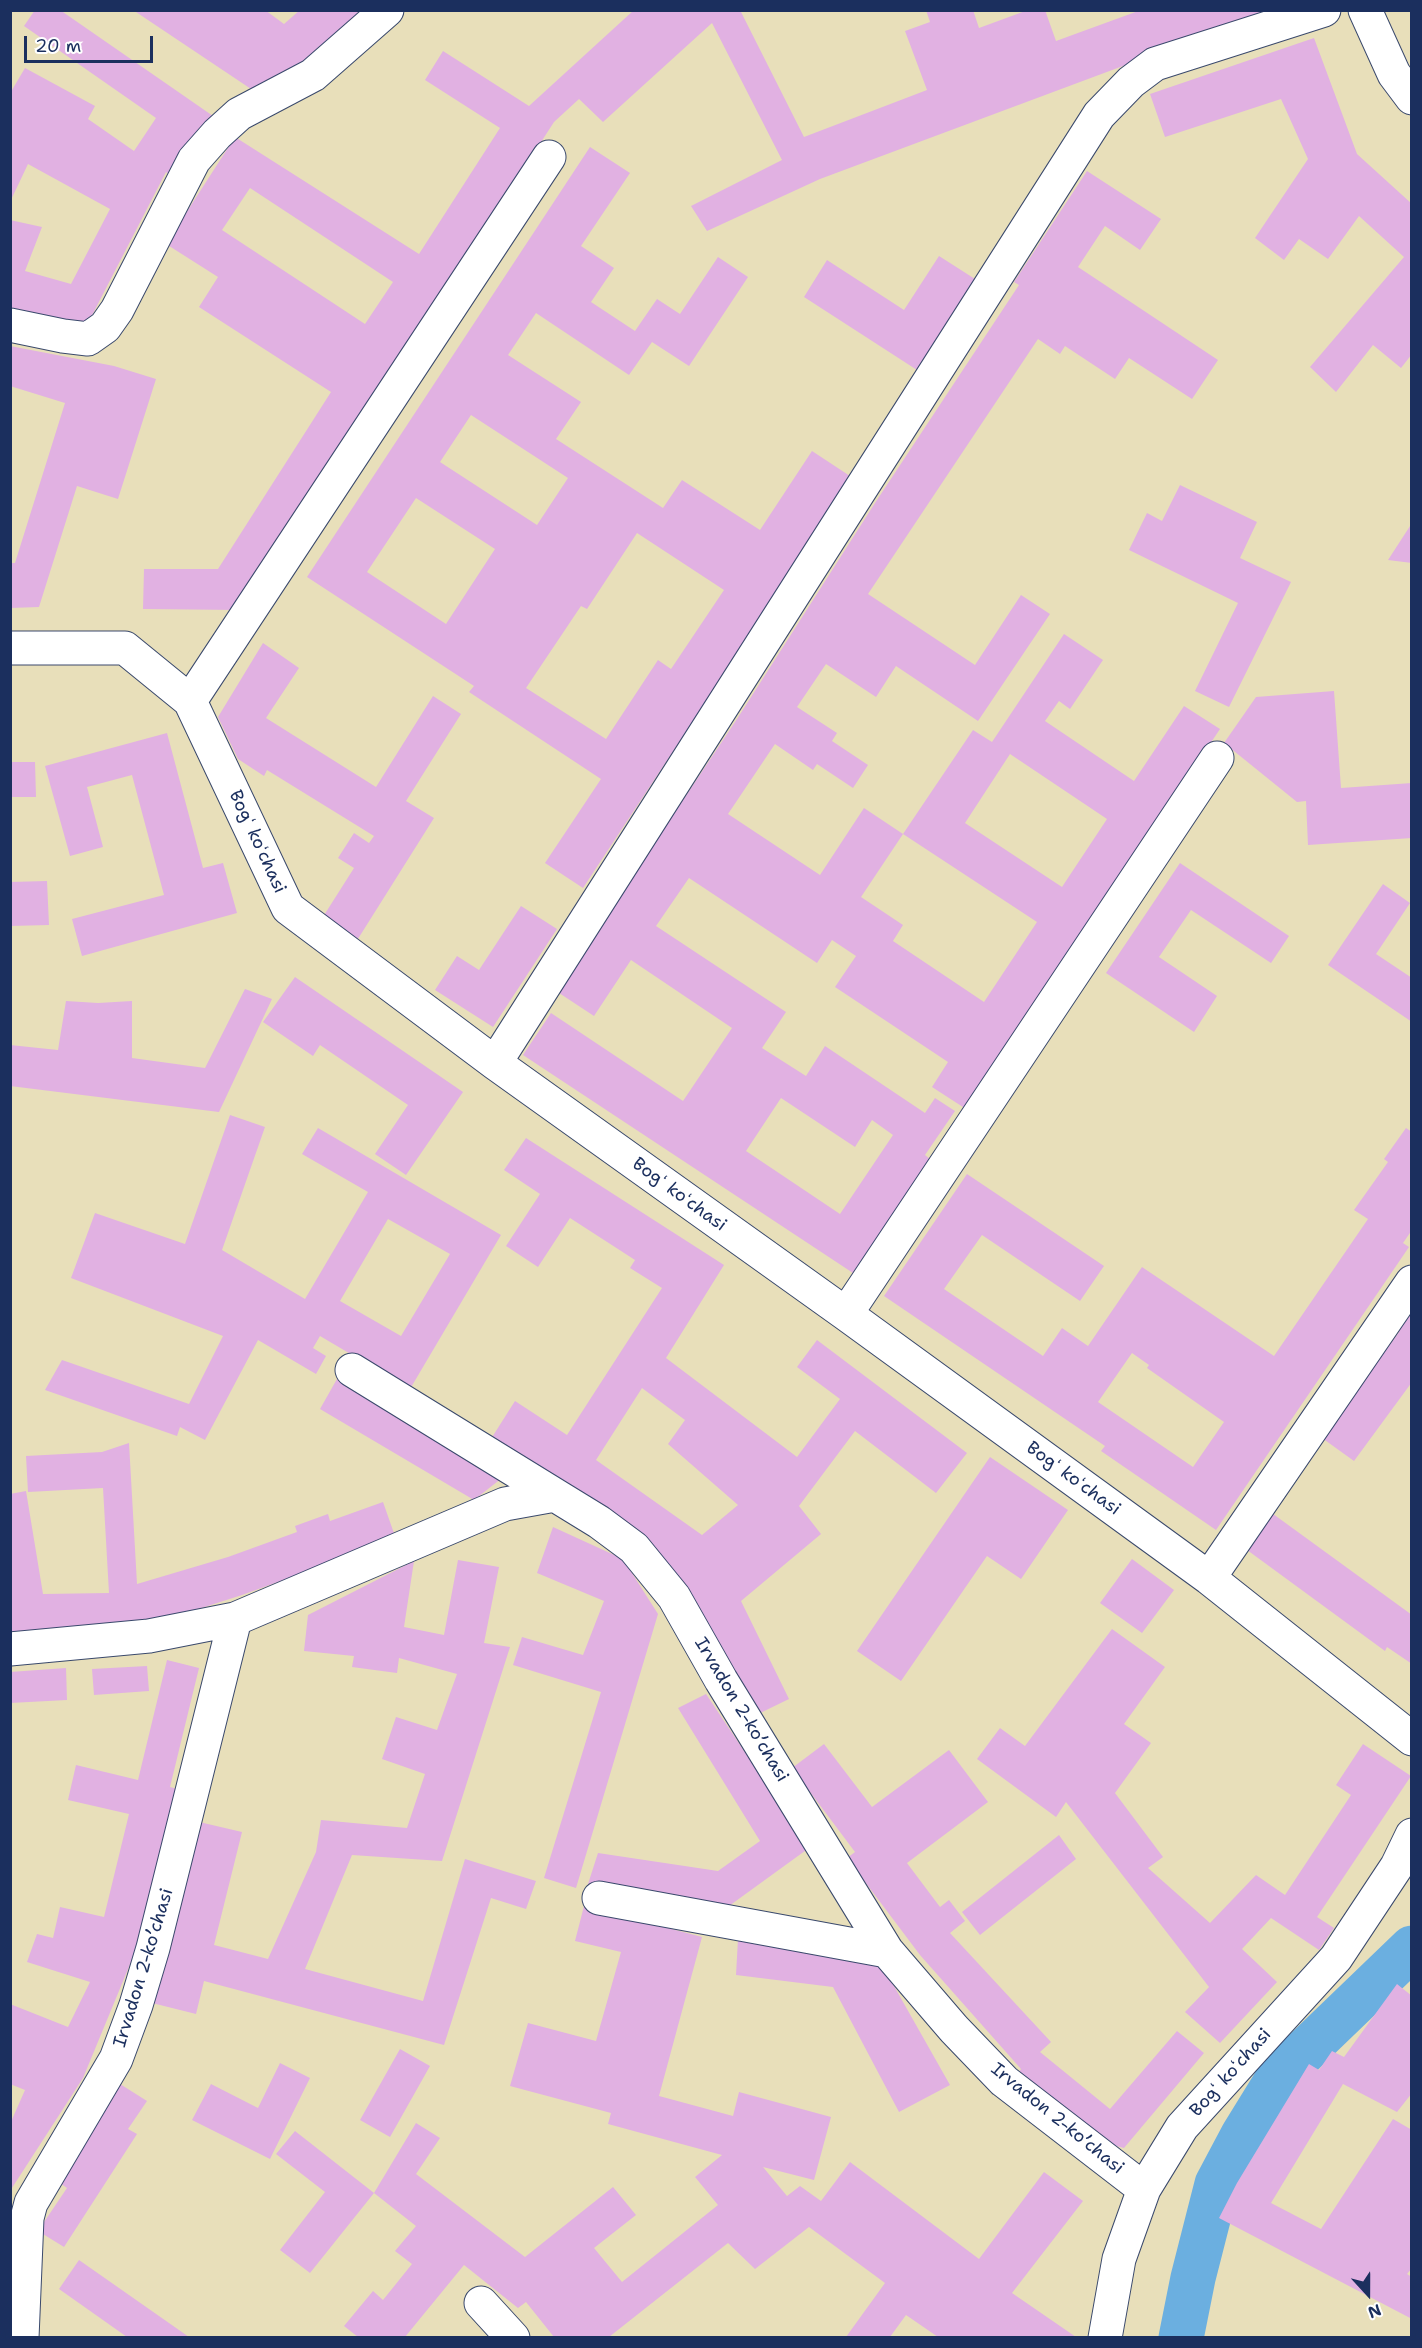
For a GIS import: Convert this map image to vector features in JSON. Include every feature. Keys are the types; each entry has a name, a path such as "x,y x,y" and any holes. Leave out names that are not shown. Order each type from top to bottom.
{"street":[{"path":"10,325 88,339 105,327 117,310 194,160 217,134 239,114 313,75 387,10"},
{"path":"495,1063 1099,115 1131,82 1155,64 1324,10"},
{"path":"1365,10 1394,74 1412,98"},
{"path":"190,700 549,157"},
{"name":"Bogʻ koʻchasi","path":"10,648 125,648 190,700 288,908 495,1063 1209,1578 1412,1739"},
{"path":"846,1314 1217,758"},
{"path":"1209,1578 1412,1282"},
{"name":"Irvadon 2-koʼchasi","path":"352,1370 555,1494 634,1548 674,1597 721,1680 887,1951 954,2029 1004,2081 1144,2189"},
{"path":"10,1649 149,1636 236,1619 505,1504 555,1494"},
{"name":"Irvadon 2-koʼchasi","path":"22,2337 27,2218 31,2203 116,2059 136,2005 153,1948 236,1619"},
{"name":"Bogʻ koʻchasi","path":"1105,2337 1119,2259 1144,2189 1182,2127 1336,1958 1396,1866 1412,1835"},
{"path":"599,1898 887,1951"},
{"path":"481,2303 513,2337"}],"building":[{"path":"35,10 60,10 213,116 171,176 166,172 87,325 10,309 10,220 42,227 25,271 71,284 110,209 28,164 10,202 10,89 12,90 25,68 95,106 88,119 134,151 156,118 24,26"},
{"path":"133,10 265,10 284,24 300,10 371,10 297,77 254,91"},
{"path":"634,10 740,10 804,137 927,90 905,31 930,22 926,10 973,10 979,28 1028,10 1045,10 1056,41 1141,10 1273,10 820,179 707,231 691,206 782,160 712,23 603,122 579,99 554,122 239,610 143,609 144,569 218,569 331,392 199,307 218,277 166,244 235,137 419,254 500,128 425,80 443,51 529,106","holes":["250,188 393,282 365,324 222,230"]},
{"path":"1314,38 1357,154 1412,204 1412,354 1401,368 1373,345 1336,392 1310,367 1404,257 1359,216 1328,259 1299,239 1284,260 1255,238 1308,159 1281,99 1165,137 1150,94"},
{"path":"590,147 630,173 581,246 614,268 591,302 635,331 657,299 680,314 718,257 748,277 689,366 652,342 629,375 536,313 508,355 581,402 556,439 663,508 682,480 760,530 812,451 853,478 583,888 545,863 601,779 469,692 474,686 307,577","holes":["471,415 568,478 537,525 440,462","416,498 495,549 446,624 367,572","637,533 724,590 671,669 658,660 606,739 526,688 581,606 587,609"]},
{"path":"1087,171 1161,219 1140,250 1105,226 1078,267 1218,360 1192,399 1129,358 1115,379 1065,346 1060,354 1038,339 868,594 975,665 1021,595 1050,614 978,721 896,666 876,697 826,664 797,707 837,733 832,741 868,765 853,788 817,764 813,770 775,744 728,814 820,875 864,808 903,834 973,730 992,742 1064,634 1103,660 1070,709 1059,701 1045,721 1134,781 1184,706 1220,729 966,1109 932,1087 948,1062 835,987 856,956 832,940 817,963 689,878 656,926 786,1012 762,1048 806,1076 825,1046 925,1113 935,1098 955,1111 925,1155 930,1159 853,1273 523,1055 551,1013 683,1101 732,1028 631,960 594,1016 556,991 737,719 875,503 1019,285 1014,282","holes":["1010,754 1107,819 1062,887 965,823","903,834 1037,922 984,1002 893,941 903,925 861,897","781,1098 855,1147 872,1120 893,1135 840,1214 746,1151"]},
{"path":"939,256 975,279 917,370 804,297 827,260 904,310"},
{"path":"10,346 114,366 156,379 118,499 77,486 39,607 10,608 10,563 15,563 65,403 10,386"},
{"path":"1180,485 1257,522 1240,558 1291,582 1229,707 1195,691 1238,603 1129,550 1147,513 1162,521"},
{"path":"1412,523 1412,563 1388,560"},
{"path":"263,643 299,668 266,718 376,787 433,696 461,714 406,801 434,818 356,942 321,920 354,868 338,858 354,833 369,843 374,836 267,770 264,776 238,759 218,717"},
{"path":"1334,691 1341,788 1412,783 1412,838 1308,845 1306,801 1297,802 1224,743 1256,697"},
{"path":"167,733 203,868 223,863 237,913 82,956 72,919 164,895 132,775 87,787 103,847 70,856 45,766"},
{"path":"10,762 35,762 36,797 10,797"},
{"path":"1180,863 1289,936 1271,963 1191,910 1159,957 1217,996 1194,1032 1106,973"},
{"path":"47,881 49,925 10,926 10,882"},
{"path":"1383,884 1410,903 1376,954 1412,978 1412,1022 1328,965"},
{"path":"521,906 557,929 493,1027 435,990 457,956 479,970"},
{"path":"295,977 463,1092 406,1175 375,1154 408,1105 320,1045 313,1056 263,1022"},
{"path":"245,989 272,999 219,1112 10,1086 10,1045 58,1050 66,1001 98,1003 132,1001 132,1058 205,1068"},
{"path":"230,1115 265,1127 222,1250 305,1299 368,1192 302,1154 318,1128 501,1235 410,1389 320,1336 313,1348 326,1356 316,1374 258,1340 205,1440 180,1427 177,1436 45,1390 62,1360 189,1404 223,1336 71,1278 95,1213 185,1244","holes":["388,1219 450,1254 401,1336 340,1301"]},
{"path":"1406,1128 1412,1132 1412,1230 1403,1243 1409,1247 1216,1530 1101,1451 1105,1446 884,1296 967,1174 1104,1266 1080,1301 982,1235 944,1289 1043,1356 1062,1328 1088,1346 1142,1267 1274,1356 1368,1219 1354,1210 1388,1162 1384,1159","holes":["1132,1353 1149,1365 1147,1368 1224,1422 1193,1467 1098,1402"]},
{"path":"526,1138 724,1265 666,1358 797,1457 840,1399 797,1367 817,1340 967,1453 936,1493 855,1431 799,1506 821,1534 741,1601 789,1699 750,1718 686,1589 489,1442 515,1401 567,1435 662,1288 630,1268 635,1260 570,1218 538,1267 506,1246 540,1194 504,1170","holes":["642,1388 685,1420 668,1444 738,1505 702,1535 596,1460"]},
{"path":"1412,1291 1412,1382 1354,1461 1322,1438 1399,1332 1387,1324"},
{"path":"337,1379 502,1478 474,1500 320,1409"},
{"path":"129,1443 137,1584 228,1557 297,1532 295,1526 328,1514 330,1521 383,1502 396,1539 242,1595 111,1637 10,1639 10,1494 26,1491 43,1594 109,1593 103,1488 28,1492 26,1456 102,1452"},
{"path":"990,1457 1068,1510 1021,1579 987,1556 901,1681 857,1651"},
{"path":"1269,1511 1412,1615 1412,1664 1387,1647 1385,1651 1243,1547"},
{"path":"553,1527 623,1559 658,1614 576,1888 544,1878 601,1692 513,1665 522,1637 583,1655 604,1601 537,1573"},
{"path":"1132,1559 1174,1590 1142,1633 1100,1603"},
{"path":"458,1560 499,1567 484,1643 510,1647 442,1861 352,1855 305,1969 423,2001 465,1859 536,1881 526,1909 491,1898 444,2045 204,1981 196,2014 148,2002 195,1821 242,1832 214,1945 268,1959 316,1852 321,1820 407,1828 425,1774 382,1759 396,1717 437,1730 457,1674 399,1658 397,1673 352,1667 354,1656 304,1651 308,1615 414,1561 404,1627 444,1635"},
{"path":"1112,1629 1165,1667 1124,1724 1151,1743 1115,1793 1163,1857 1148,1868 1210,1923 1256,1875 1285,1895 1351,1795 1336,1785 1363,1744 1411,1776 1317,1917 1334,1928 1319,1950 1271,1918 1242,1949 1277,1982 1220,2043 1185,2012 1209,1987 1066,1802 1056,1817 977,1759 1000,1728 1025,1746"},
{"path":"167,1660 199,1668 170,1787 181,1790 139,1959 133,1957 83,2078 10,2191 10,2124 25,2090 10,2084 10,2004 68,2027 90,1982 27,1962 37,1934 53,1938 60,1907 104,1917 129,1814 68,1800 76,1765 138,1780"},
{"path":"147,1666 149,1691 94,1695 92,1669"},
{"path":"66,1668 67,1700 10,1703 10,1672"},
{"path":"706,1694 809,1848 729,1906 588,1884 598,1853 718,1871 760,1841 678,1708"},
{"path":"824,1744 872,1807 949,1750 988,1802 907,1863 940,1907 949,1900 965,1921 950,1933 1051,2042 1040,2052 1110,2109 1177,2031 1204,2053 1124,2148 1098,2141 1018,2074 1021,2069 920,1955 847,1858 855,1852 792,1768"},
{"path":"1059,1835 1076,1859 980,1935 962,1912"},
{"path":"584,1906 702,1937 659,2096 733,2116 739,2092 831,2117 814,2180 763,2167 787,2196 800,2186 821,2201 850,2162 979,2259 1044,2172 1083,2201 1012,2293 1076,2337 938,2337 906,2315 890,2337 846,2337 885,2283 809,2227 755,2269 728,2243 609,2337 554,2337 526,2302 518,2308 464,2265 405,2337 358,2337 344,2326 373,2291 383,2300 412,2264 395,2251 416,2226 374,2193 416,2123 440,2138 416,2174 525,2257 613,2187 636,2215 594,2248 622,2282 718,2205 695,2177 722,2155 608,2124 611,2113 510,2086 528,2023 596,2041 621,1952 575,1941"},
{"path":"738,1939 877,1956 950,2085 899,2112 833,1987 736,1975"},
{"path":"1397,1984 1412,1996 1412,2093 1397,2112 1343,2084 1271,2203 1321,2229 1393,2119 1412,2130 1412,2268 1407,2274 1412,2277 1412,2319 1219,2218 1237,2183 1309,2064 1319,2070 1332,2051 1344,2057"},
{"path":"400,2049 430,2066 390,2137 360,2120"},
{"path":"280,2063 310,2078 270,2159 192,2120 211,2084 258,2108"},
{"path":"120,2084 147,2101 128,2129 137,2134 64,2247 38,2231 67,2188 57,2181"},
{"path":"295,2131 374,2193 310,2273 280,2250 325,2192 276,2154"},
{"path":"79,2260 189,2337 127,2337 59,2289"}],"waterway":[{"path":"1181,2338 1193,2278 1217,2184 1243,2135 1280,2075 1412,1948"}]}
